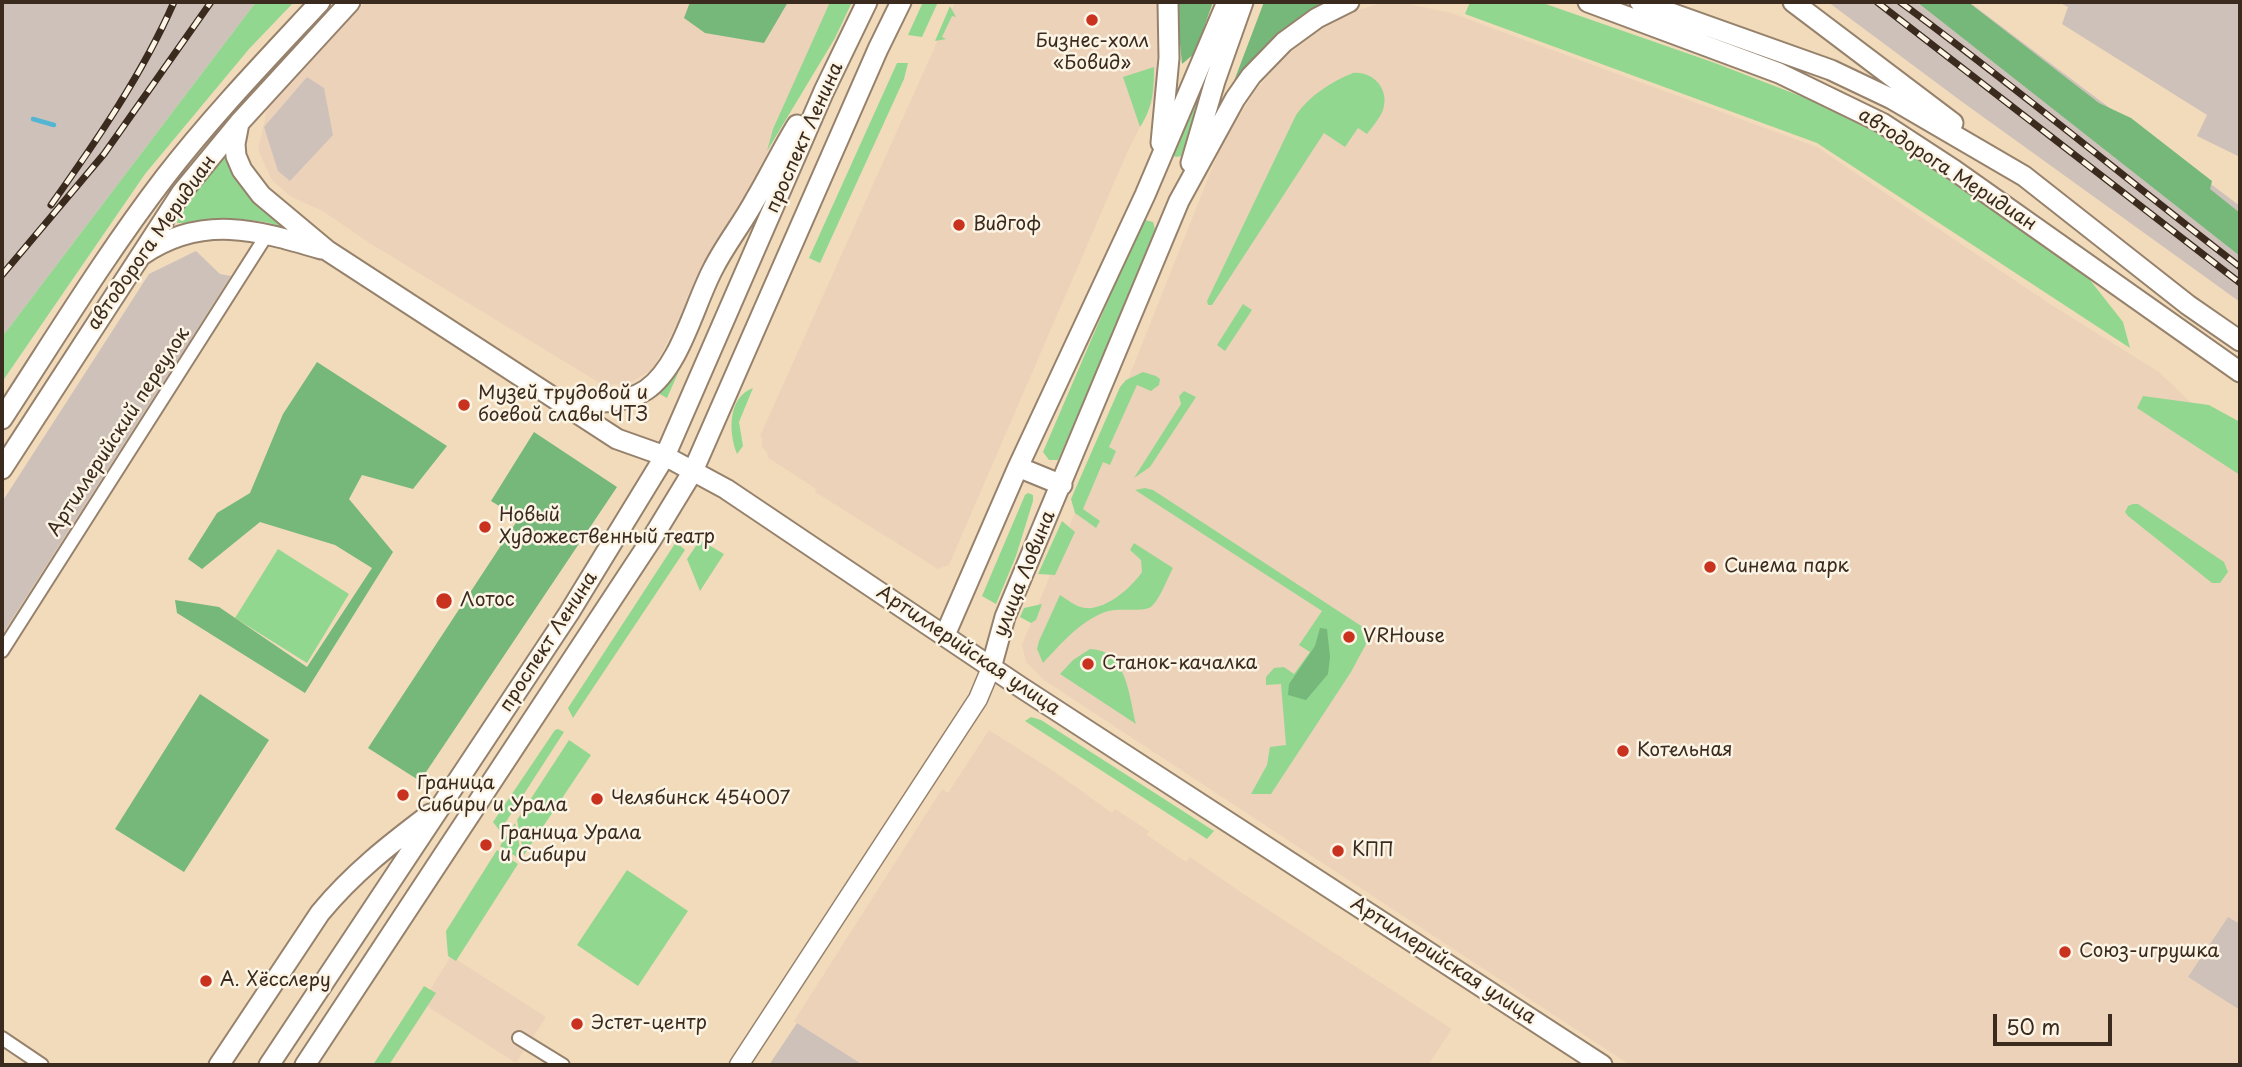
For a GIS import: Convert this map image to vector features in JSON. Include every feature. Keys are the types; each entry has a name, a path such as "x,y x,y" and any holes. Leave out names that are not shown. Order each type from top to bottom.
{"main road":[{"name":"автодорога Меридиан","path":"2,419 76,305 164,178 235,93 320,2"},
{"name":"автодорога Меридиан","path":"2,469 182,192 239,123 349,2"},
{"name":"проспект Ленина","path":"269,1065 569,613 665,456 824,91 867,2"},
{"name":"проспект Ленина","path":"305,1065 651,540 693,471 901,2"},
{"path":"1161,158 1169,58 1168,2"},
{"path":"945,635 1018,467 1145,195 1227,2"},
{"path":"1177,208 1215,81 1243,2"},
{"path":"1177,208 1235,99 1251,76 1300,29 1349,2"},
{"name":"автодорога Меридиан","path":"1588,2 1779,73 1882,123 1954,170 2240,372"},
{"name":"автодорога Меридиан","path":"1640,2 1831,70 1892,100 2024,176 2188,305 2240,341"},
{"path":"1793,2 2024,176"},
{"path":"560,401 604,402 636,396 662,375 676,351 713,269 755,201 796,126 824,91"},
{"name":"Артиллерийская улица","path":"239,123 236,156 251,184 328,251 617,439 665,456 726,489 991,668 1602,1065"},
{"path":"1145,195 1177,208"},
{"name":"улица Ловина","path":"991,668 1005,617 1177,208"},
{"name":"Артиллерийская улица","path":"139,258 156,246 187,233 221,229 268,233 328,251"},
{"path":"1018,467 1062,485"},
{"path":"219,1065 320,913 367,862 442,805"}],"street":[{"name":"Артиллерийский переулок","path":"2,651 268,233"},
{"name":"улица Ловина","path":"739,1065 971,710 991,668"},
{"path":"2,1038 42,1065"},
{"path":"519,1038 563,1065"}],"shaded area":[{"path":"2,2 256,2 2,337"},
{"path":"366,2 847,2 653,369 628,384 603,385 371,244 324,212 290,196 272,180 258,150 267,110 297,69"},
{"path":"955,2 1161,2 1163,81 1127,153 949,565 938,569 815,492 816,489 767,457 760,436"},
{"path":"1384,2 1400,2 1451,13 1817,147 2050,304 2159,372 2240,450 2240,1065 1630,1065 1044,680 1026,662 1022,645 1221,146 1254,92 1281,61 1309,37 1349,13"},
{"path":"1828,2 1969,2 2240,206 2240,302 1961,101"},
{"path":"2058,2 2240,2 2240,157 2197,136 2207,115 2062,24 2068,7"},
{"path":"307,77 324,88 333,135 290,181 278,171 264,127"},
{"path":"196,251 220,274 231,276 2,635 2,502 149,274"},
{"path":"989,730 1058,774 1112,813 1115,809 1149,831 1147,835 1186,862 1190,857 1452,1029 1428,1065 863,1065 794,1021 942,789 948,793"},
{"path":"2228,917 2240,924 2240,1010 2188,977"},
{"path":"451,956 546,1017 516,1063 422,1003"},
{"path":"797,1023 838,1049 863,1065 769,1065"}],"green space":[{"path":"256,2 294,2 249,49 145,174 2,382 2,337"},
{"path":"690,2 788,2 764,43 705,33 684,18"},
{"path":"830,2 852,2 835,38 767,151 773,129"},
{"path":"923,2 938,2 922,37 908,35"},
{"path":"1176,2 1213,2 1195,53 1182,64"},
{"path":"1264,2 1328,2 1318,7 1231,89"},
{"path":"1470,2 1540,2 1803,97 1885,137 2055,253 2090,280 2123,322 2130,348 1817,143 1465,14"},
{"path":"1917,2 1968,2 2099,103 2131,118 2212,181 2210,189 2240,213 2240,256"},
{"path":"950,6 956,17 952,16 942,37 946,39 935,41"},
{"path":"1214,51 1218,53 1181,156 1176,157 1172,155"},
{"path":"897,63 908,63 904,79 820,263 809,258"},
{"path":"1154,67 1152,98 1140,127 1123,77"},
{"path":"1353,73 1373,78 1382,89 1385,102 1380,116 1367,134 1358,128 1345,147 1324,133 1212,305 1208,305 1207,301 1296,115 1322,90"},
{"path":"225,154 229,162 287,226 285,228 271,223 244,220 177,223 176,217"},
{"path":"1145,220 1153,222 1155,229 1116,327 1058,460 1049,460 1043,452"},
{"path":"714,286 716,287 667,398 656,392"},
{"path":"1243,304 1252,310 1225,351 1217,345"},
{"path":"317,362 447,446 413,489 362,475 349,499 393,552 305,693 177,613 175,600 219,607 307,667 372,568 335,545 260,522 202,569 188,559 217,513 250,493 283,414"},
{"path":"1143,372 1160,379 1159,385 1151,391 1137,385 1109,447 1116,451 1110,465 1103,462 1083,509 1100,521 1096,528 1075,513 1071,499 1120,387 1126,380"},
{"path":"753,388 739,422 743,446 737,454 732,436 732,416 739,399"},
{"path":"1184,391 1196,397 1150,467 1134,478 1181,404 1179,396"},
{"path":"2143,396 2209,405 2240,422 2240,475 2137,408"},
{"path":"534,432 617,487 420,781 368,748 519,518 491,501"},
{"path":"1135,490 1153,490 1372,633 1351,672 1271,794 1251,794 1267,765 1270,747 1286,745 1281,684 1266,685 1266,677 1274,668 1284,667 1294,674 1310,652 1299,645 1322,611"},
{"path":"1028,493 1033,495 1033,501 1016,556 996,604 982,596"},
{"path":"2138,504 2224,562 2228,572 2220,583 2212,583 2128,516 2125,512 2128,506"},
{"path":"1062,521 1075,532 1055,575 1038,574"},
{"path":"700,540 724,554 700,591 687,559"},
{"path":"676,542 685,550 573,718 568,708"},
{"path":"1134,543 1173,568 1152,606 1138,610 1105,612 1096,616 1071,634 1043,663 1037,649 1039,641 1060,595 1085,608 1093,608 1117,597 1142,572 1141,560 1130,550"},
{"path":"278,549 349,594 307,663 235,618"},
{"path":"1042,604 1036,620 1031,623 1020,617 1024,608"},
{"path":"1320,628 1327,629 1330,657 1328,674 1306,700 1288,695 1289,684 1315,646"},
{"path":"1090,649 1102,651 1112,657 1119,666 1128,688 1136,724 1060,674 1073,660"},
{"path":"200,694 269,740 184,872 115,829"},
{"path":"1031,717 1041,720 1214,831 1207,839 1025,721"},
{"path":"558,729 564,732 500,831 493,822"},
{"path":"569,740 591,755 524,855 517,820"},
{"path":"515,823 522,859 521,860 500,846"},
{"path":"497,850 518,864 456,961 448,956 446,931"},
{"path":"627,870 688,911 638,986 577,945"},
{"path":"424,986 436,993 389,1065 373,1065"}],"waterway":[{"path":"33,119 54,125"}],"railway":[{"path":"51,205 133,81 174,2"},
{"path":"2,275 104,154 211,2"},
{"path":"1877,2 2240,283"},
{"path":"1900,2 2240,267"}],"place":[{"name":"Бизнес-холл «Бовид»","path":"1092,20"},
{"name":"Видгоф","path":"959,225"},
{"name":"Музей трудовой и боевой славы ЧТЗ","path":"464,405"},
{"name":"Новый Художественный театр","path":"485,527"},
{"name":"Синема парк","path":"1710,567"},
{"name":"Лотос","path":"444,601"},
{"name":"VRHouse","path":"1349,637"},
{"name":"Станок-качалка","path":"1088,664"},
{"name":"Котельная","path":"1623,751"},
{"name":"Граница Сибири и Урала","path":"403,795"},
{"name":"Челябинск 454007","path":"597,799"},
{"name":"Граница Урала и Сибири","path":"486,845"},
{"name":"КПП","path":"1338,851"},
{"name":"Союз-игрушка","path":"2065,952"},
{"name":"А. Хёсслеру","path":"206,981"},
{"name":"Эстет-центр","path":"577,1024"}]}
